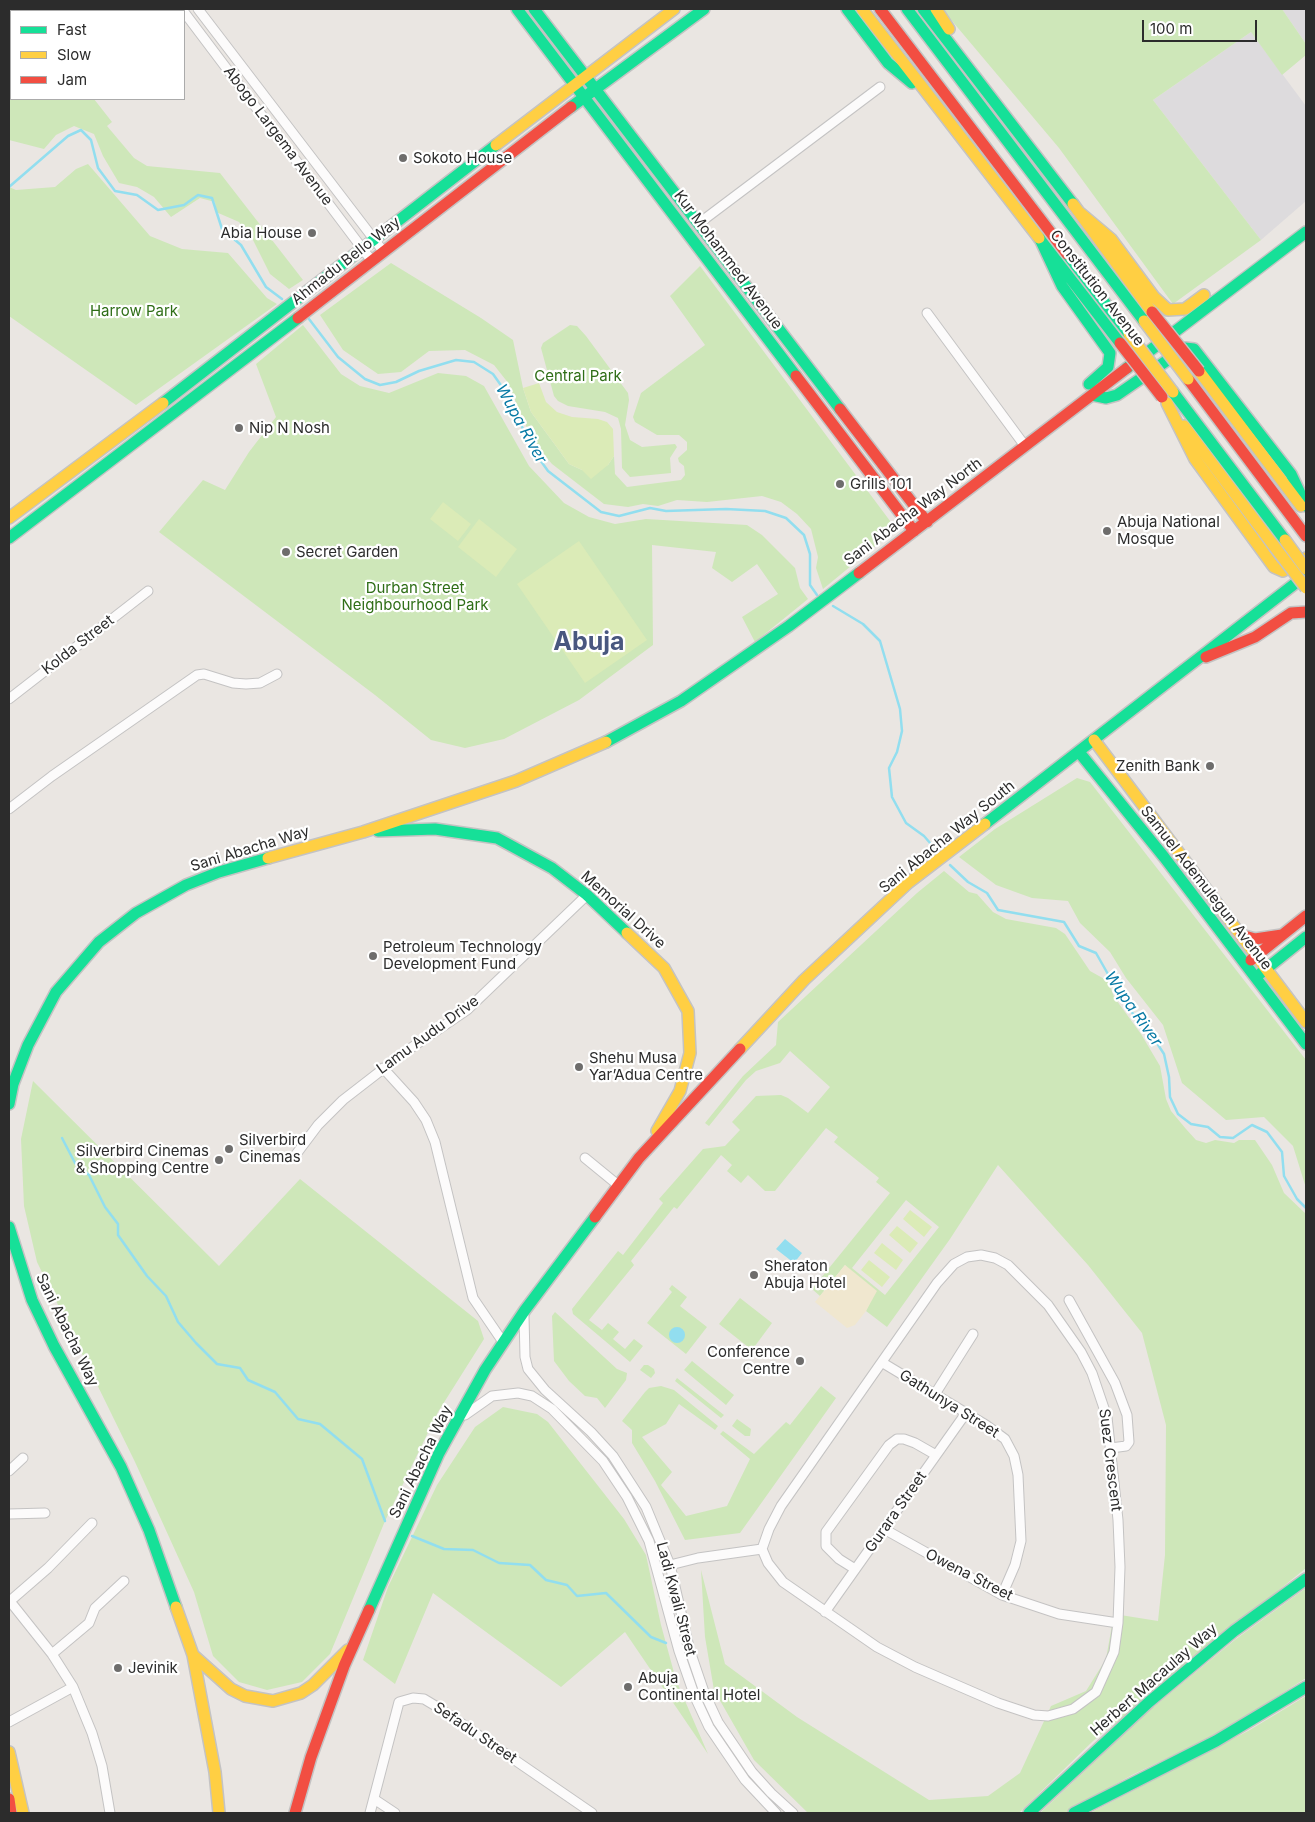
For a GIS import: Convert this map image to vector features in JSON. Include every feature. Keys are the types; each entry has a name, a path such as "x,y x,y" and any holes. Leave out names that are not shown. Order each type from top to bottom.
{"main road":[{"name":"Kur Mohammed Avenue","path":"516,9 810,392 914,531"},
{"name":"Kur Mohammed Avenue","path":"534,9 927,522"},
{"name":"Ahmadu Bello Way","path":"9,518 256,331 373,238 674,9"},
{"name":"Ahmadu Bello Way","path":"9,538 265,344 383,250 595,88 704,9"},
{"path":"847,9 894,60"},
{"name":"Constitution Avenue","path":"862,9 894,60 931,98 1040,239 1054,272 1120,343 1306,588"},
{"name":"Constitution Avenue","path":"880,9 956,106 1306,569"},
{"name":"Constitution Avenue","path":"907,9 1304,533"},
{"path":"923,9 941,22"},
{"path":"936,9 941,22"},
{"name":"Constitution Avenue","path":"941,22 962,57 1152,312 1306,513"},
{"path":"1078,212 1098,227 1120,250 1163,307 1173,311 1190,307 1239,271 1261,264"},
{"name":"Sani Abacha Way North","path":"516,781 586,753 681,701 789,626 1261,264 1306,232"},
{"path":"1026,446 1046,417 1104,372 1110,360 1107,348 1074,293"},
{"path":"1092,395 1106,398 1117,395 1185,348 1194,349 1282,463 1299,487 1306,506"},
{"path":"1165,400 1195,459 1274,567 1283,571 1306,558"},
{"name":"Sani Abacha Way South","path":"639,1158 804,980 908,884 1306,575"},
{"path":"1194,661 1239,644 1291,613 1306,612"},
{"name":"Samuel Ademulegun Avenue","path":"1094,740 1242,934 1306,1022"},
{"name":"Samuel Ademulegun Avenue","path":"1079,752 1116,796 1306,1044"},
{"name":"Sani Abacha Way","path":"9,1104 13,1084 28,1045 56,992 76,966 117,926 186,885 219,872 303,847 363,832 516,781"},
{"name":"Memorial Drive","path":"363,832 436,829 497,838 552,868 587,895 664,968 688,1011 691,1038 688,1069 680,1091 639,1158"},
{"path":"1246,964 1306,916"},
{"path":"1242,934 1255,939 1282,935"},
{"path":"1256,977 1306,937"},
{"path":"1281,989 1279,973 1290,950"},
{"name":"Sani Abacha Way","path":"295,1813 323,1724 353,1645 440,1453 485,1370 503,1342 639,1158"},
{"name":"Sani Abacha Way","path":"9,1227 32,1300 54,1346 120,1467 149,1530 193,1655 215,1772 219,1813"},
{"name":"Herbert Macaulay Way","path":"1029,1813 1149,1702 1234,1631 1306,1579"},
{"path":"193,1655 230,1689 245,1696 273,1701 301,1693 313,1685 353,1645"},
{"path":"1074,1813 1247,1724 1306,1687"},
{"path":"9,1752 23,1813"},
{"path":"9,1799 11,1813"}],"street":[{"name":"Abogo Largema Avenue","path":"198,9 383,250"},
{"name":"Abogo Largema Avenue","path":"185,14 372,260"},
{"path":"698,224 880,87"},
{"path":"927,313 1026,446"},
{"name":"Kolda Street","path":"9,699 148,591"},
{"path":"9,809 116,730 197,675 204,674 233,683 246,684 260,682 276,674"},
{"name":"Lamu Audu Drive","path":"294,1157 318,1125 344,1100 383,1068 467,1010 587,895"},
{"path":"383,1068 414,1102 426,1120 435,1142 473,1298 503,1342"},
{"path":"585,1158 618,1185"},
{"name":"Suez Crescent","path":"981,1255 995,1258 1008,1265 1043,1299 1081,1352 1101,1395 1111,1448 1120,1567 1118,1622 1114,1652 1105,1676 1096,1692 1073,1708 1048,1716 1034,1715 998,1703 915,1667 877,1647 826,1612 784,1582 768,1563 762,1549 769,1529 781,1506 883,1362 937,1283 954,1264 967,1257 981,1255"},
{"path":"1069,1300 1110,1375 1127,1415 1129,1442 1126,1446 1111,1448"},
{"name":"Ladi Kwali Street","path":"525,1310 523,1337 528,1369 545,1390 591,1432 624,1469 646,1507 670,1564 690,1651 704,1692 718,1722 752,1772 771,1794 793,1813"},
{"path":"935,1394 973,1334"},
{"name":"Gathunya Street","path":"883,1362 966,1412 1004,1439 1014,1456 1018,1474 1021,1541 1015,1565 1002,1595"},
{"name":"Ladi Kwali Street","path":"456,1424 474,1408 492,1396 518,1393 539,1399 584,1439 613,1474 642,1525 658,1568 679,1651 698,1705 726,1755 745,1780 776,1813"},
{"name":"Gurara Street","path":"826,1612 966,1412"},
{"path":"855,1569 839,1559 826,1546 826,1532 889,1445 896,1439 904,1439 915,1443 936,1455"},
{"path":"9,1471 23,1458"},
{"path":"9,1514 45,1513"},
{"path":"92,1523 48,1568 9,1600 52,1654 73,1687 92,1733 102,1766 110,1813"},
{"name":"Owena Street","path":"884,1528 1002,1595 1058,1614 1118,1622"},
{"path":"658,1568 698,1558 762,1549"},
{"path":"52,1654 89,1622 95,1608 124,1581"},
{"path":"9,1722 73,1687"},
{"name":"Sefadu Street","path":"370,1813 399,1702 413,1698 424,1699 580,1810 592,1813"},
{"path":"374,1799 395,1813"}],"shaded area":[{"path":"1282,9 1306,9 1306,44"},
{"path":"1251,32 1306,106 1306,201 1261,240 1153,100"}],"green space":[{"path":"9,9 17,9 10,10 10,100 95,100 112,122 107,126 134,158 147,166 220,173 303,280 289,289 270,274 253,240 239,222 216,212 215,202 200,198 171,217 154,197 137,187 119,183 103,156 94,134 74,126 56,135 44,149 9,140"},
{"path":"942,9 1282,9 1306,44 1306,55 1282,75 1251,32 1153,100 1261,240 1173,304 1059,148"},
{"name":"Harrow Park","path":"88,164 150,236 182,249 228,253 267,298 277,304 136,405 9,316 9,187 16,190 55,187 76,169"},
{"path":"391,263 481,318 513,340 523,388 531,412 569,464 582,470 608,465 614,456 615,474 627,487 681,480 685,475 684,466 679,462 678,458 687,450 687,442 679,435 657,435 635,422 633,417 641,393 705,345 670,296 700,266 896,529 823,589 816,568 818,557 811,529 797,514 781,502 762,496 707,502 677,500 658,506 643,504 628,507 604,504 552,464 536,445 521,416 509,384 494,365 465,350 429,351 401,372 378,374 343,350 320,315"},
{"name":"Durban Street Neighbourhood Park","path":"303,325 341,374 360,386 389,393 438,373 466,376 484,386 529,466 564,503 589,517 615,524 646,519 747,525 762,535 795,568 800,588 808,599 755,642 742,617 778,594 757,564 732,582 712,568 716,552 652,545 653,645 579,700 504,739 465,748 431,740 375,695 159,532 203,480 225,490 249,452 276,417 256,364"},
{"name":"Central Park","path":"570,325 577,326 586,336 628,393 629,400 625,425 630,440 642,447 675,444 677,447 670,458 671,473 630,477 622,468 621,429 618,418 605,412 568,406 558,401 554,396 541,348 543,343"},
{"path":"539,383 546,402 557,412 572,417 598,419 607,422 613,429 614,456 608,465 591,479 582,470 569,464 531,412 523,388"},
{"path":"443,502 471,524 458,541 430,519"},
{"path":"479,519 517,549 496,577 458,547"},
{"path":"579,541 647,640 585,683 517,584"},
{"path":"1077,778 1090,782 1306,1060 1306,1188 1293,1146 1264,1117 1226,1120 1182,1083 1163,1025 1126,978 1110,952 1080,923 1068,901 1032,898 996,885 959,857 995,829"},
{"path":"944,871 969,892 977,894 993,912 1006,919 1056,928 1065,934 1090,971 1108,981 1114,997 1141,1034 1160,1066 1166,1099 1171,1111 1186,1129 1196,1140 1206,1143 1215,1140 1234,1143 1239,1140 1255,1140 1272,1165 1284,1193 1306,1214 1306,1568 1093,1741 1019,1813 808,1813 754,1760 714,1690 705,1637 701,1570 725,1664 797,1717 929,1800 988,1796 1020,1773 1051,1706 1086,1691 1106,1659 1114,1614 1158,1621 1165,1555 1166,1425 1142,1333 1088,1265 998,1165 950,1239 887,1327 866,1311 871,1300 845,1265 820,1296 812,1289 890,1193 876,1182 879,1178 834,1142 838,1137 826,1128 775,1191 765,1191 748,1175 741,1183 727,1171 732,1165 721,1155 677,1209 674,1207 631,1261 634,1265 589,1320 602,1330 608,1323 619,1332 613,1339 625,1349 634,1339 643,1346 630,1362 573,1314 572,1309 618,1251 623,1255 663,1203 659,1199 703,1149 725,1146 740,1130 732,1122 756,1096 781,1095 808,1113 830,1087 790,1051 780,1063 756,1071 746,1080 709,1126 705,1123 743,1076 776,1045 778,1022 917,893","holes":["906,1200 939,1227 885,1295 852,1268"]},
{"path":"33,1081 219,1266 300,1179 478,1321 484,1339 438,1412 385,1521 330,1654 302,1682 267,1690 239,1682 213,1656 194,1592 135,1462 37,1262 24,1206 21,1139"},
{"path":"910,1210 932,1227 924,1237 903,1219"},
{"path":"897,1226 918,1243 910,1253 889,1235"},
{"path":"882,1243 903,1260 896,1270 874,1253"},
{"path":"869,1260 890,1277 882,1287 861,1270"},
{"path":"672,1285 687,1297 680,1306 707,1327 686,1354 647,1323 672,1292 669,1289"},
{"path":"740,1298 772,1323 752,1350 719,1324"},
{"path":"555,1312 617,1369 627,1373 626,1380 605,1408 597,1398 585,1396 569,1381 554,1361 552,1316"},
{"path":"692,1361 734,1395 726,1405 684,1370"},
{"path":"644,1365 654,1369 655,1373 651,1378 640,1370"},
{"path":"677,1378 724,1415 721,1418 675,1381"},
{"path":"661,1386 674,1390 718,1426 715,1430 679,1404 666,1424 642,1437 672,1472 661,1485 686,1516 727,1506 750,1459 720,1434 723,1431 754,1454 786,1422 790,1425 821,1386 836,1398 740,1533 685,1540 655,1481 632,1443 632,1430 622,1421 649,1388"},
{"path":"503,1407 537,1414 548,1422 624,1519 646,1555 661,1625 676,1680 708,1754 625,1632 561,1687 433,1593 395,1684 363,1660 388,1587 437,1485 475,1427"},
{"path":"737,1419 751,1429 750,1436 745,1436 732,1426"},
{"path":"1306,1588 1306,1678 1220,1733 1132,1775 1065,1813 1040,1813 1151,1709 1236,1639"},
{"path":"1306,1696 1306,1813 1090,1813 1248,1731"}],"sand":[{"path":"845,1265 877,1291 866,1311 855,1325 847,1328 815,1302"}],"water":[{"path":"785,1239 802,1253 794,1263 776,1249"},
{"path":"677,1327 685,1335 677,1343 669,1335"}],"waterway":[{"name":"Wupa River","path":"9,187 68,136 81,130 91,140 98,168 115,191 137,195 158,210 184,205 198,195 212,198 222,229 241,245 266,287 282,299"},
{"name":"Wupa River","path":"309,319 338,357 365,379 380,385 396,382 419,371 456,360 474,362 493,374 505,391 533,450 548,471 601,512 619,516 650,508 666,511 726,509 765,511 786,518 804,535 810,554 810,585 817,595"},
{"name":"Wupa River","path":"833,606 863,624 880,641 900,709 902,731 897,752 889,768 892,797 906,823 924,836 937,851"},
{"name":"Wupa River","path":"950,865 968,882 987,893 998,910 1064,922 1079,946 1096,953 1121,997 1136,1018 1149,1031 1164,1054 1169,1077 1170,1097 1178,1114 1191,1124 1208,1127 1220,1137 1233,1138 1252,1125 1267,1132 1282,1152 1284,1176 1297,1199 1306,1208"},
{"path":"62,1138 75,1163 89,1175 105,1207 118,1224 118,1235 147,1276 166,1296 178,1322 217,1364 240,1368 248,1380 275,1392 298,1419 320,1424 362,1459 385,1521"},
{"path":"412,1536 444,1549 473,1550 499,1563 530,1565 546,1580 567,1585 577,1596 606,1593 651,1637 666,1643"}],"traffic: fast":[{"path":"517,9 796,376"},
{"path":"534,9 840,409"},
{"path":"571,107 704,9"},
{"path":"847,9 888,63 912,83"},
{"path":"907,9 1144,321"},
{"path":"923,9 1073,204"},
{"path":"163,403 496,145"},
{"path":"1127,368 1306,232"},
{"path":"1039,238 1120,343"},
{"path":"1040,239 1062,286 1110,353 1108,367 1089,384"},
{"path":"1067,254 1129,334"},
{"path":"9,538 298,318"},
{"path":"1092,395 1106,398 1117,395 1185,348 1194,349 1291,474 1306,506"},
{"path":"1173,392 1285,540"},
{"path":"606,742 681,701 789,626 859,573"},
{"path":"985,824 1306,575"},
{"path":"1079,752 1164,857 1306,1044"},
{"path":"378,831 435,829 497,838 552,868 587,895 627,933"},
{"path":"9,1104 13,1084 28,1045 56,992 99,942 136,913 186,885 219,872 268,858"},
{"path":"1261,973 1306,937"},
{"path":"369,1610 439,1453 485,1370 525,1310 595,1217"},
{"path":"9,1227 32,1300 54,1346 121,1467 149,1530 176,1607"},
{"path":"1029,1813 1149,1702 1234,1631 1306,1579"},
{"path":"1074,1813 1216,1741 1306,1687"}],"traffic: slow":[{"path":"496,145 674,9"},
{"path":"862,9 1039,238"},
{"path":"936,9 949,29"},
{"path":"1073,204 1152,312"},
{"path":"1079,212 1111,239 1154,297 1168,310 1185,309 1204,295"},
{"path":"1144,321 1188,379"},
{"path":"1129,334 1173,392"},
{"path":"1199,371 1301,506"},
{"path":"9,518 163,403"},
{"path":"1167,403 1195,459 1274,567 1283,571 1306,558"},
{"path":"1184,426 1274,546"},
{"path":"1285,540 1306,569"},
{"path":"1274,546 1306,588"},
{"path":"1094,740 1306,1022"},
{"path":"268,858 363,832 516,781 606,742"},
{"path":"740,1049 804,980 908,883 985,824"},
{"path":"627,933 664,968 688,1011 690,1053 680,1091 657,1131"},
{"path":"176,1607 193,1655 215,1772 219,1813"},
{"path":"193,1655 231,1689 245,1696 273,1701 301,1693 313,1685 348,1650"},
{"path":"9,1752 23,1813"}],"traffic: jam":[{"path":"880,9 1067,254"},
{"path":"298,318 571,107"},
{"path":"1152,312 1199,371"},
{"path":"1120,343 1162,397"},
{"path":"859,573 1127,368"},
{"path":"796,376 914,531"},
{"path":"1188,379 1306,536"},
{"path":"840,409 927,522"},
{"path":"1206,657 1255,637 1291,613 1306,612"},
{"path":"1251,960 1306,916"},
{"path":"1241,935 1255,939 1282,935"},
{"path":"595,1217 639,1158 740,1049"},
{"path":"295,1813 311,1757 344,1666 369,1610"},
{"path":"9,1799 11,1813"}],"place":[{"name":"Sokoto House","path":"403,158"},
{"name":"Abia House","path":"312,233"},
{"name":"Nip N Nosh","path":"239,428"},
{"name":"Grills 101","path":"840,484"},
{"name":"Abuja National Mosque","path":"1107,531"},
{"name":"Secret Garden","path":"286,552"},
{"name":"Zenith Bank","path":"1210,766"},
{"name":"Petroleum Technology Development Fund","path":"373,956"},
{"name":"Shehu Musa Yar’Adua Centre","path":"579,1067"},
{"name":"Silverbird Cinemas","path":"229,1149"},
{"name":"Silverbird Cinemas & Shopping Centre","path":"219,1160"},
{"name":"Sheraton Abuja Hotel","path":"754,1275"},
{"name":"Conference Centre","path":"800,1361"},
{"name":"Jevinik","path":"118,1668"},
{"name":"Abuja Continental Hotel","path":"628,1687"}],"district":[{"name":"Abuja","path":"589,642"}]}
